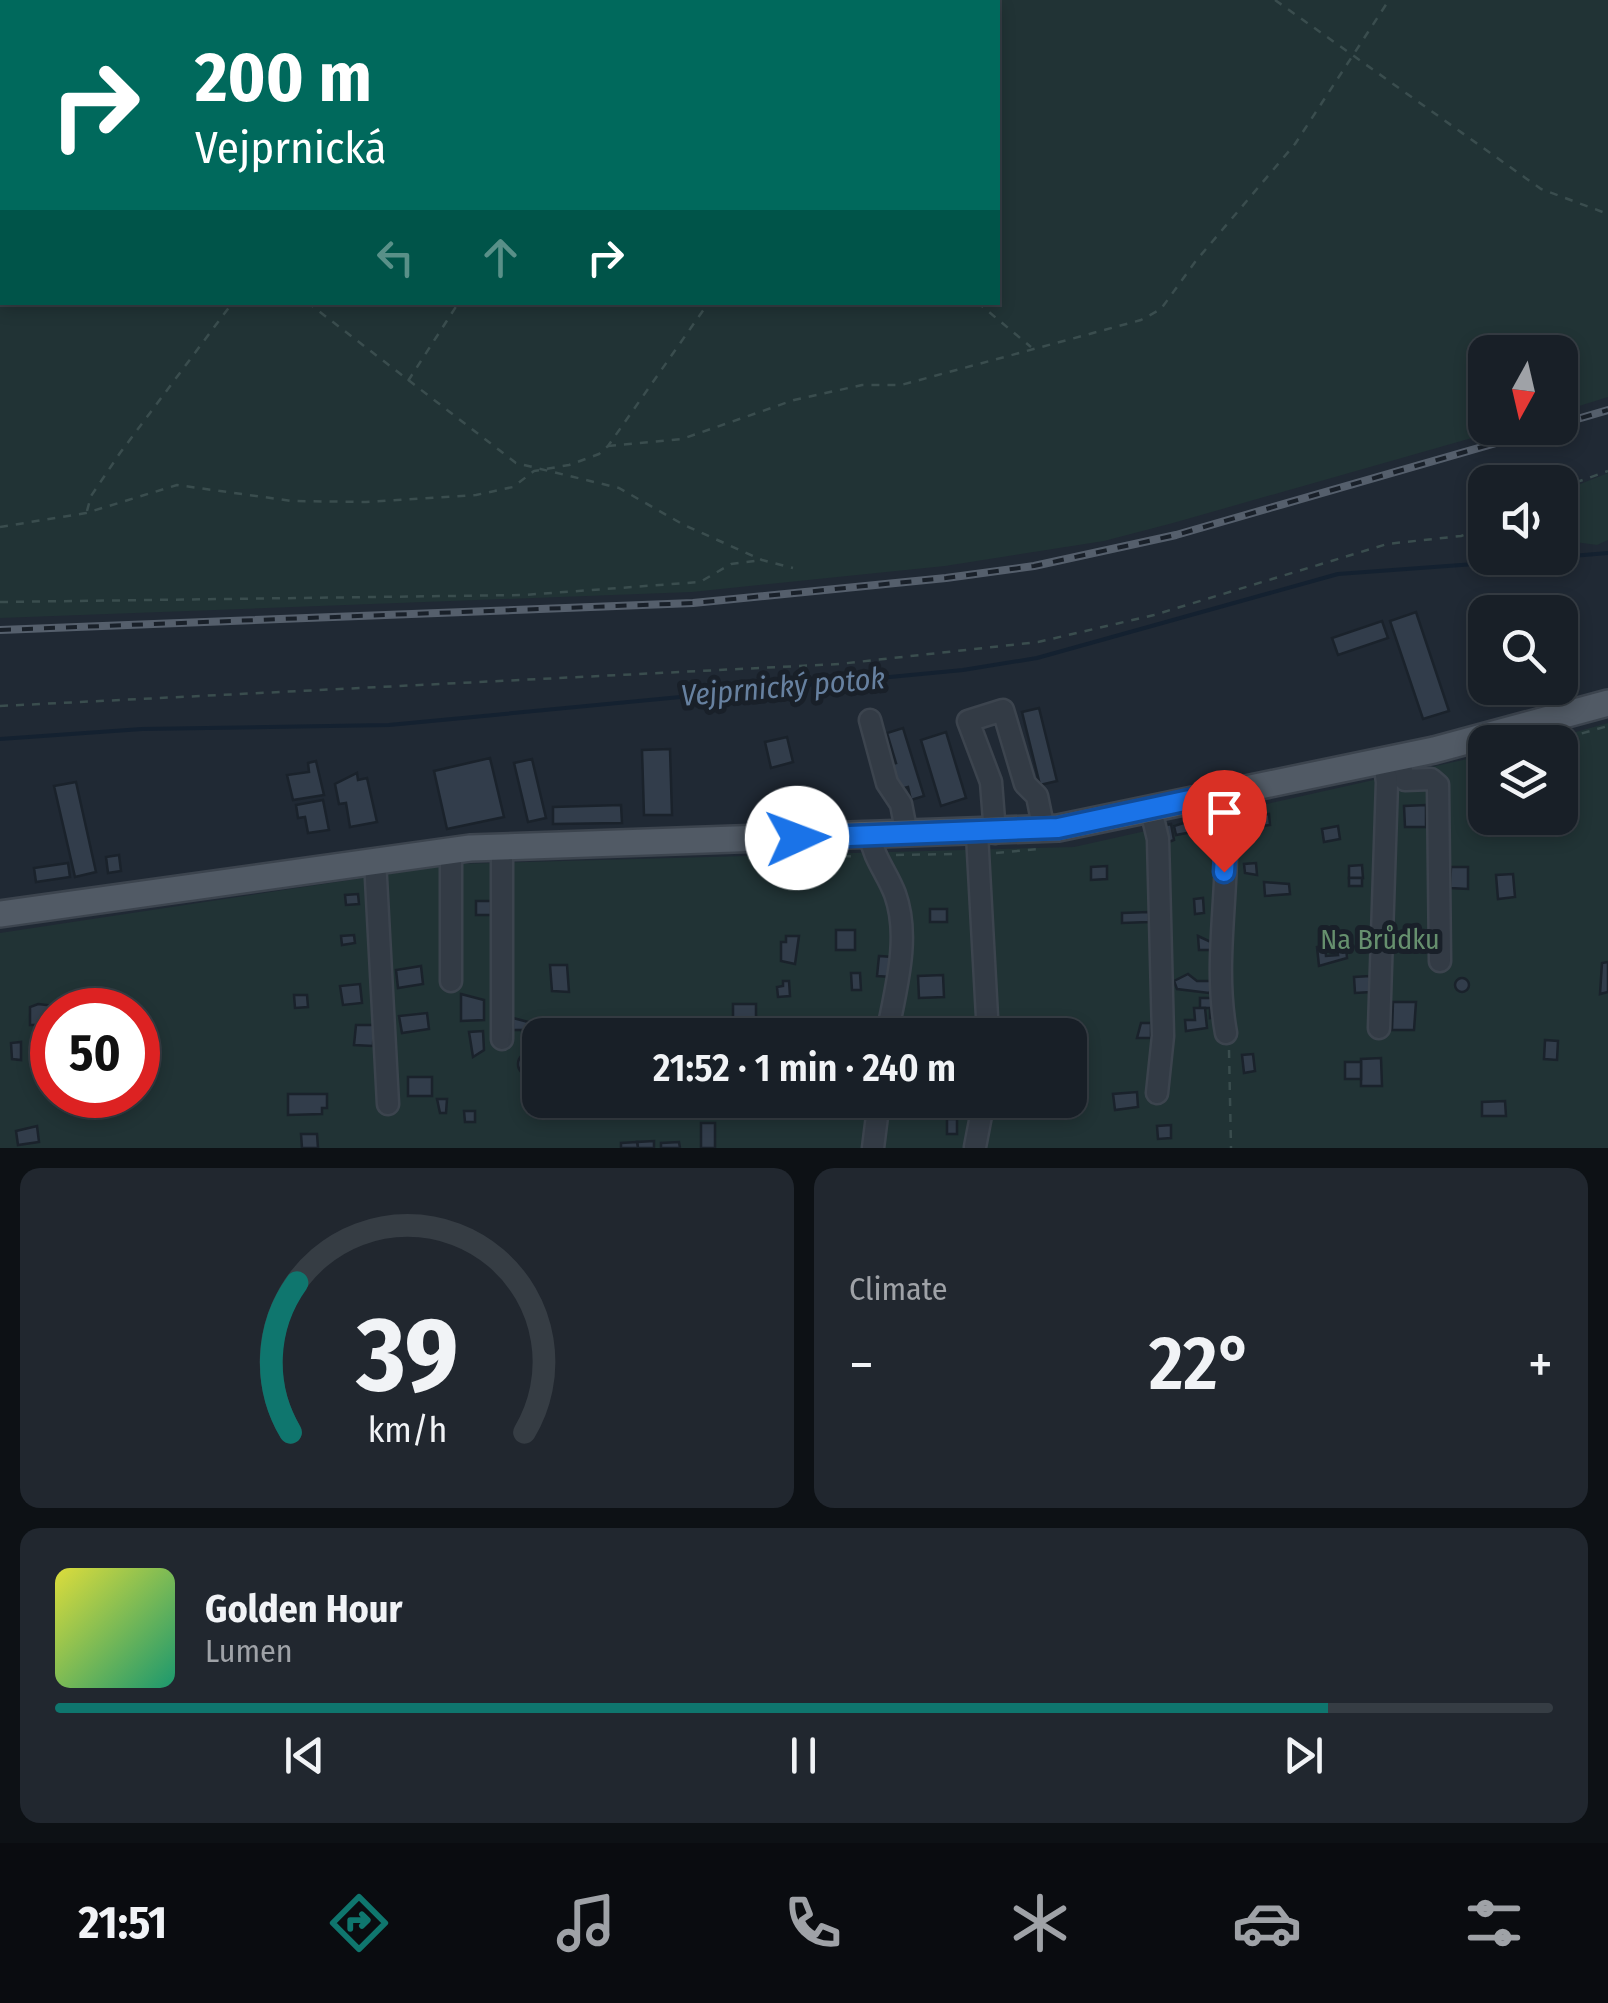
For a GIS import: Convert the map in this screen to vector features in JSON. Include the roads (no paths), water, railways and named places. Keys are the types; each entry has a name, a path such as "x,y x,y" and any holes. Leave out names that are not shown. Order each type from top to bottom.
{"main road":[{"path":"0,914 452,850 1044,830 1391,759 1608,704"}],"street":[{"path":"988,1018 986,833 991,782 968,721 1003,710 1025,784 1037,796 1044,830"},
{"path":"870,720 887,784 900,804 907,835"},
{"path":"1391,759 1405,780 1432,779 1438,785 1440,961"},
{"path":"1379,1028 1391,759"},
{"path":"1222,793 1227,824 1218,961 1226,1034"},
{"path":"1151,810 1158,840 1163,1036 1157,1093"},
{"path":"870,836 874,858 896,897 901,948 890,1018"},
{"path":"502,847 502,1039"},
{"path":"451,981 452,850"},
{"path":"375,860 388,1104"},
{"path":"873,1148 877,1118"},
{"path":"975,1147 981,1118"}],"waterway":[{"name":"Vejprnický potok","path":"1578,556 1608,553"},
{"name":"Vejprnický potok","path":"0,739 142,729 389,725 963,670 1037,658 1338,574 1468,564"}],"railway":[{"path":"1578,419 1608,410"},
{"path":"0,630 693,603 946,578 1034,566 1176,535 1489,445"}],"park label":[{"name":"Na Brůdku","path":"1380,939"}]}
